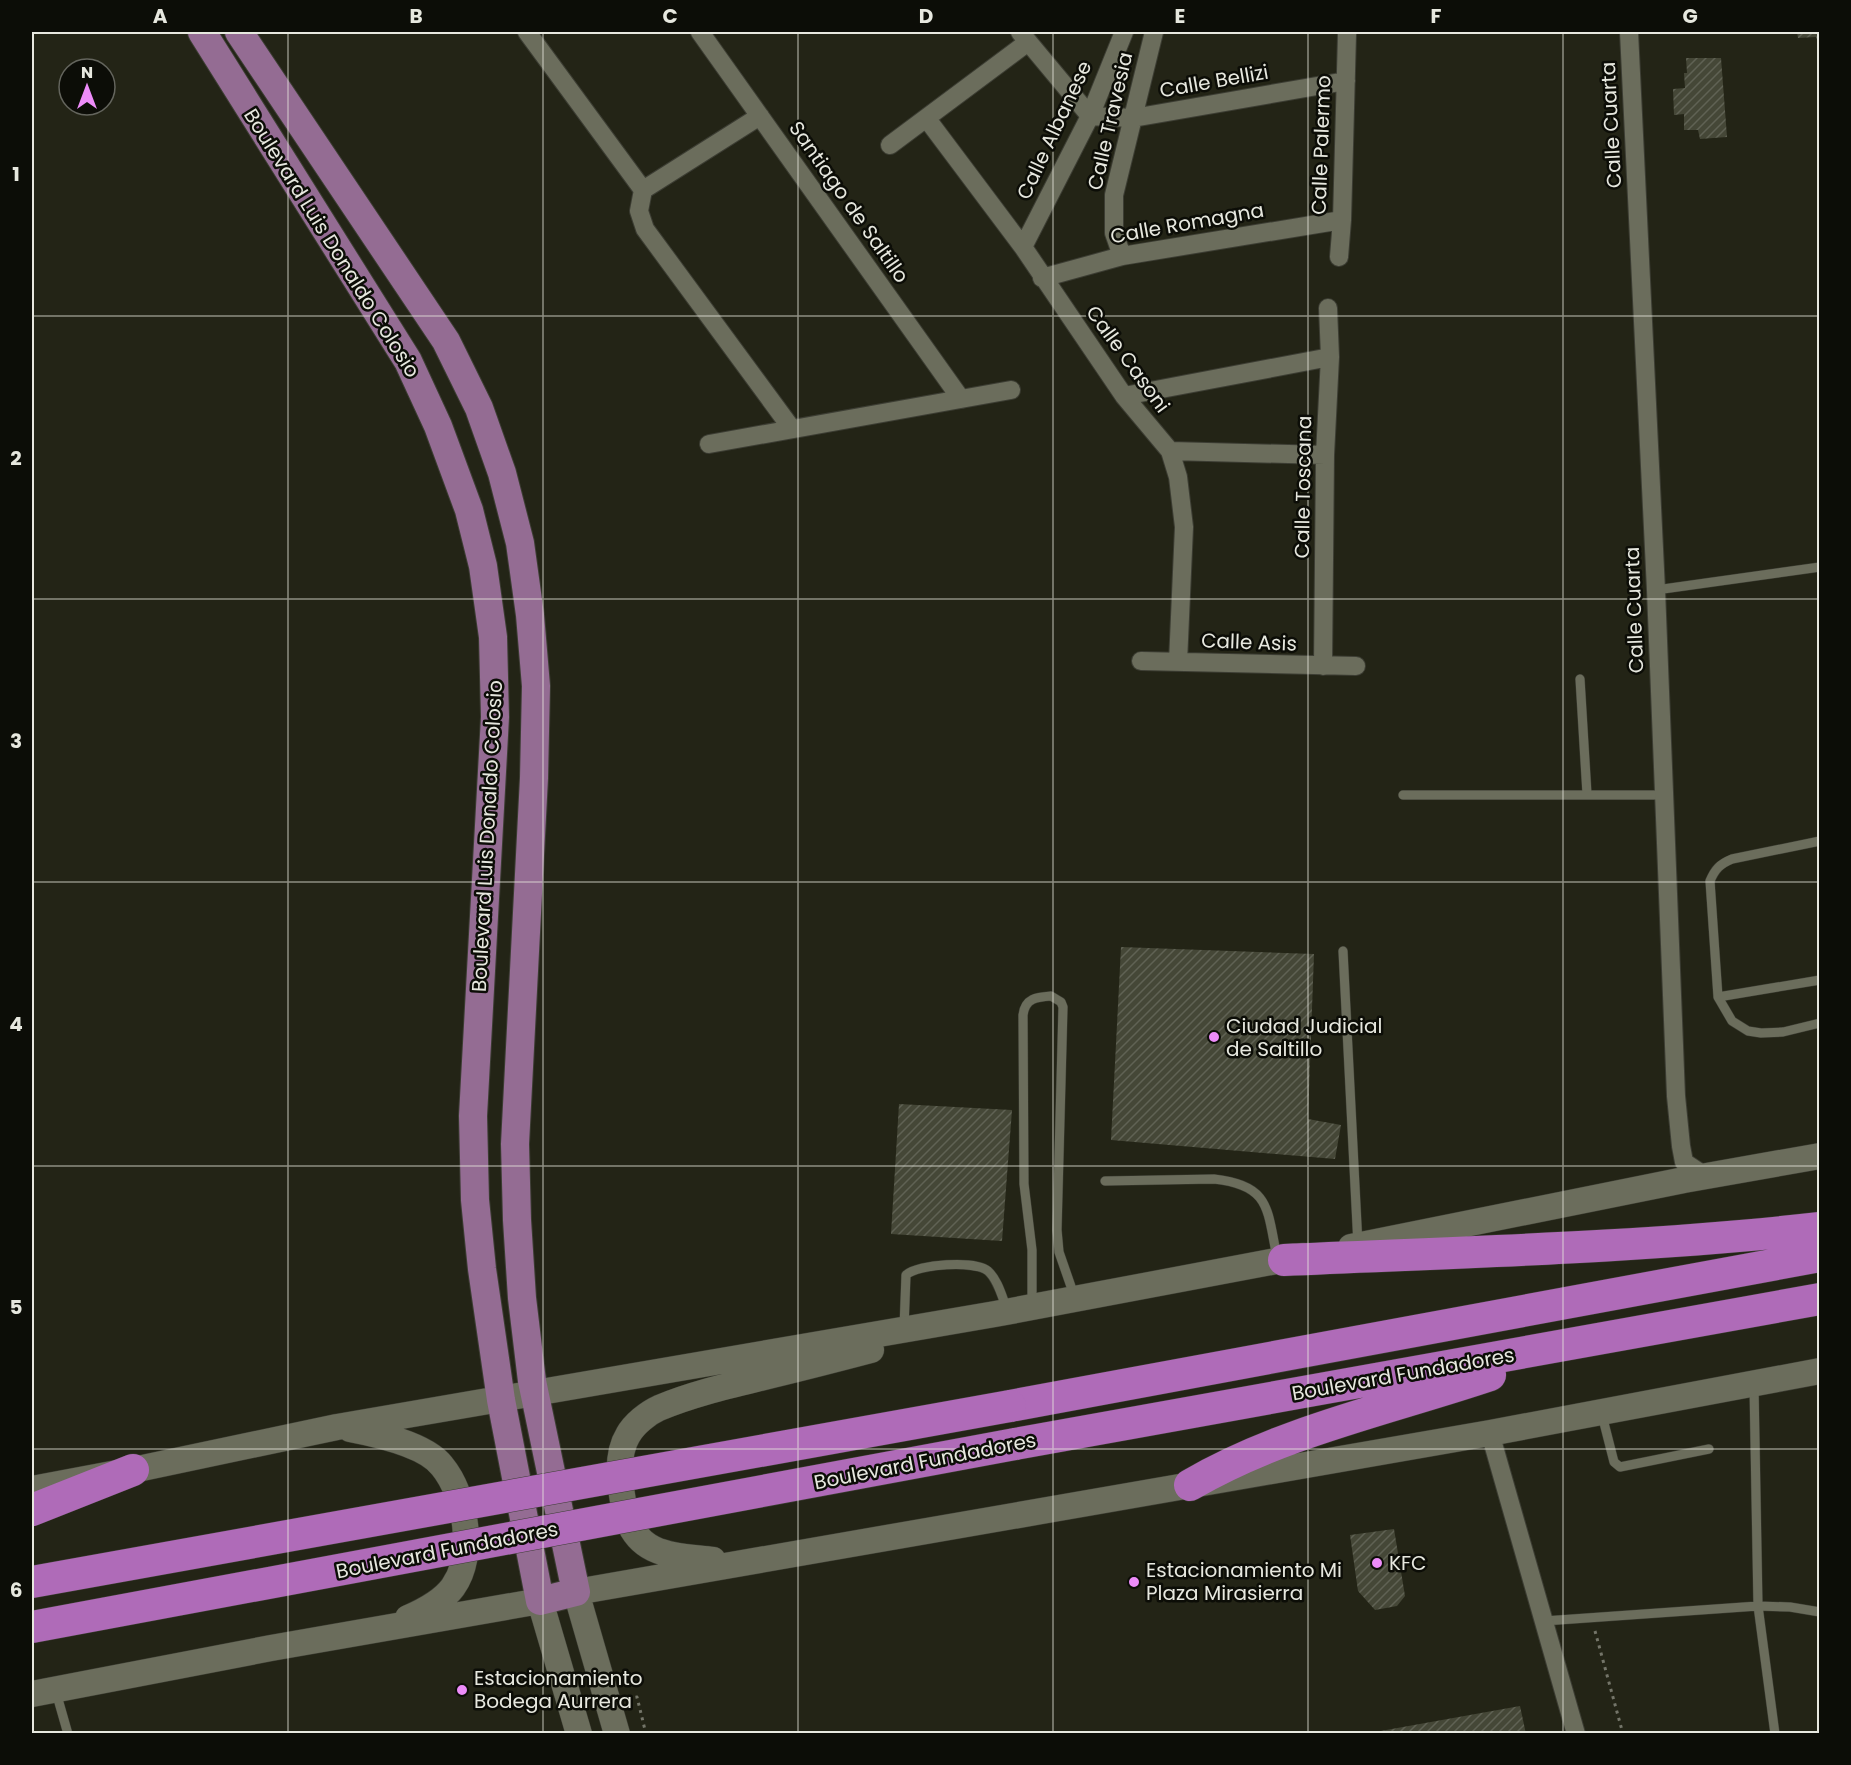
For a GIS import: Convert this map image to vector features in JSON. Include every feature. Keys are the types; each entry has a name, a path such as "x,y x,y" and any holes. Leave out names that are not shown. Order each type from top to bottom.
{"highway":[{"path":"1281,1261 1631,1244 1820,1228"},
{"name":"Boulevard Fundadores","path":"32,1582 1010,1406 1820,1256"},
{"name":"Boulevard Fundadores","path":"32,1627 1015,1444 1820,1299"},
{"path":"1190,1485 1216,1470 1263,1449 1596,1340"},
{"path":"32,1510 134,1470"}],"main road":[{"name":"Boulevard Luis Donaldo Colosio","path":"202,32 408,361 438,426 469,510 483,566 493,637 495,717 473,1116 475,1200 482,1269 501,1400 540,1601"},
{"name":"Boulevard Luis Donaldo Colosio","path":"239,32 446,341 479,408 502,473 520,543 531,615 536,686 534,778 516,1166 517,1220 534,1393 576,1592"},
{"path":"32,1489 337,1427 1075,1299 1281,1261 1705,1176 1820,1156"},
{"path":"741,1563 661,1552 637,1538 629,1524 624,1504 620,1458 623,1445 634,1427 657,1409 706,1392 918,1339 1012,1310"},
{"path":"44,1692 271,1648 540,1601 576,1592 1490,1433 1820,1371"},
{"path":"337,1427 404,1442 432,1457 442,1466 451,1481 466,1527 462,1568 453,1587 424,1610 386,1629"},
{"path":"576,1592 617,1734"},
{"path":"540,1601 579,1734"}],"street":[{"path":"527,32 643,190"},
{"name":"Santiago de Saltillo","path":"700,32 961,399"},
{"name":"Calle Albanese","path":"1023,247 1090,116 1124,32"},
{"name":"Calle Travesia","path":"1122,256 1114,233 1114,195 1154,32"},
{"name":"Calle Cuarta","path":"1629,32 1679,1133 1684,1162 1705,1176"},
{"name":"Calle Palermo","path":"1339,257 1347,34"},
{"path":"890,146 927,119 1024,37 1090,116"},
{"name":"Calle Bellizi","path":"1090,116 1132,118 1346,81"},
{"path":"760,116 643,190 639,211 645,229 792,429"},
{"name":"Calle Casoni","path":"927,119 1023,247 1124,396 1170,451 1178,477 1184,527 1178,662"},
{"name":"Calle Romagna","path":"1042,278 1122,256 1342,220"},
{"name":"Calle Toscana","path":"1323,666 1324,455 1330,357 1328,308"},
{"path":"1124,396 1330,357"},
{"path":"709,444 1011,390"},
{"path":"1170,451 1324,455"},
{"name":"Calle Asis","path":"1141,661 1356,666"},
{"path":"1490,1433 1576,1734"}],"lane":[{"path":"1656,590 1820,567"},
{"path":"1580,678 1587,794"},
{"path":"1403,795 1664,795"},
{"path":"1820,841 1732,859 1722,863 1714,871 1710,881 1718,997 1732,1021 1748,1031 1761,1033 1784,1032 1820,1023"},
{"path":"1343,951 1358,1245"},
{"path":"1718,997 1820,980"},
{"path":"1012,1310 1032,1250 1024,1184 1023,1015 1028,1001 1038,997 1052,996 1061,1002 1063,1007 1057,1230 1059,1252 1075,1299"},
{"path":"1105,1181 1214,1179 1244,1185 1255,1192 1268,1212 1281,1261"},
{"path":"904,1329 906,1275 912,1270 927,1267 966,1265 982,1268 993,1277 1012,1310"},
{"path":"1754,1383 1758,1606 1775,1734"},
{"path":"1602,1413 1614,1462 1620,1467 1709,1449"},
{"path":"1544,1621 1758,1606 1790,1607 1820,1612"},
{"path":"44,1692 68,1734"}],"path":[{"path":"1591,1618 1623,1734"}],"building":[{"path":"1797,32 1820,32 1820,48 1816,37 1798,38"},
{"path":"1686,58 1721,58 1727,137 1700,139 1698,130 1684,130 1684,114 1674,115 1673,89 1685,88"},
{"name":"Ciudad Judicial de Saltillo","path":"1121,947 1314,954 1308,1119 1341,1125 1335,1159 1111,1140"},
{"path":"899,1104 1012,1110 1002,1241 891,1234"},
{"name":"KFC","path":"1394,1529 1405,1596 1397,1606 1375,1610 1358,1591 1350,1535"},
{"path":"1520,1706 1526,1734 1375,1734 1375,1732"}],"place":[{"name":"Ciudad Judicial de Saltillo","path":"1214,1037"},
{"name":"KFC","path":"1377,1563"},
{"name":"Estacionamiento Mi Plaza Mirasierra","path":"1134,1582"},
{"name":"Estacionamiento Bodega Aurrera","path":"462,1690"}]}
